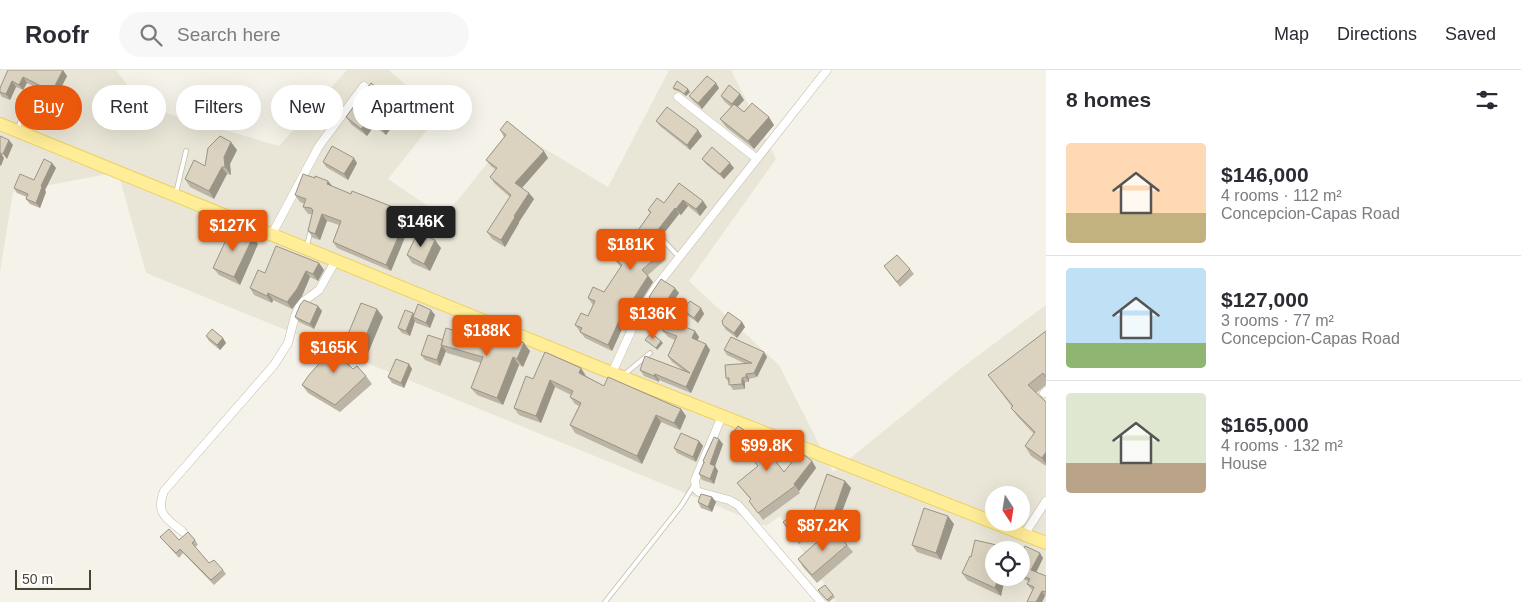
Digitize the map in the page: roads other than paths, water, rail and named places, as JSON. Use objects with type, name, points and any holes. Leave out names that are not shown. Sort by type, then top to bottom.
[{"type":"main road","points":[[0,124],[617,375],[1046,543]]},
{"type":"street","points":[[617,375],[644,305],[655,288],[827,70]]},
{"type":"street","points":[[678,97],[756,158]]},
{"type":"street","points":[[272,234],[319,146],[353,101]]},
{"type":"street","points":[[183,532],[164,517],[160,503],[164,491],[274,365],[288,343],[299,307],[319,290],[336,260]]},
{"type":"street","points":[[722,416],[694,485],[699,492],[729,500],[738,505],[821,602]]},
{"type":"street","points":[[1024,535],[1046,501]]},
{"type":"lane","points":[[176,195],[186,151]]},
{"type":"lane","points":[[306,248],[312,226]]},
{"type":"lane","points":[[664,241],[679,257]]},
{"type":"lane","points":[[644,305],[674,321]]},
{"type":"lane","points":[[617,375],[650,353]]},
{"type":"lane","points":[[605,602],[681,506],[694,485]]}]
